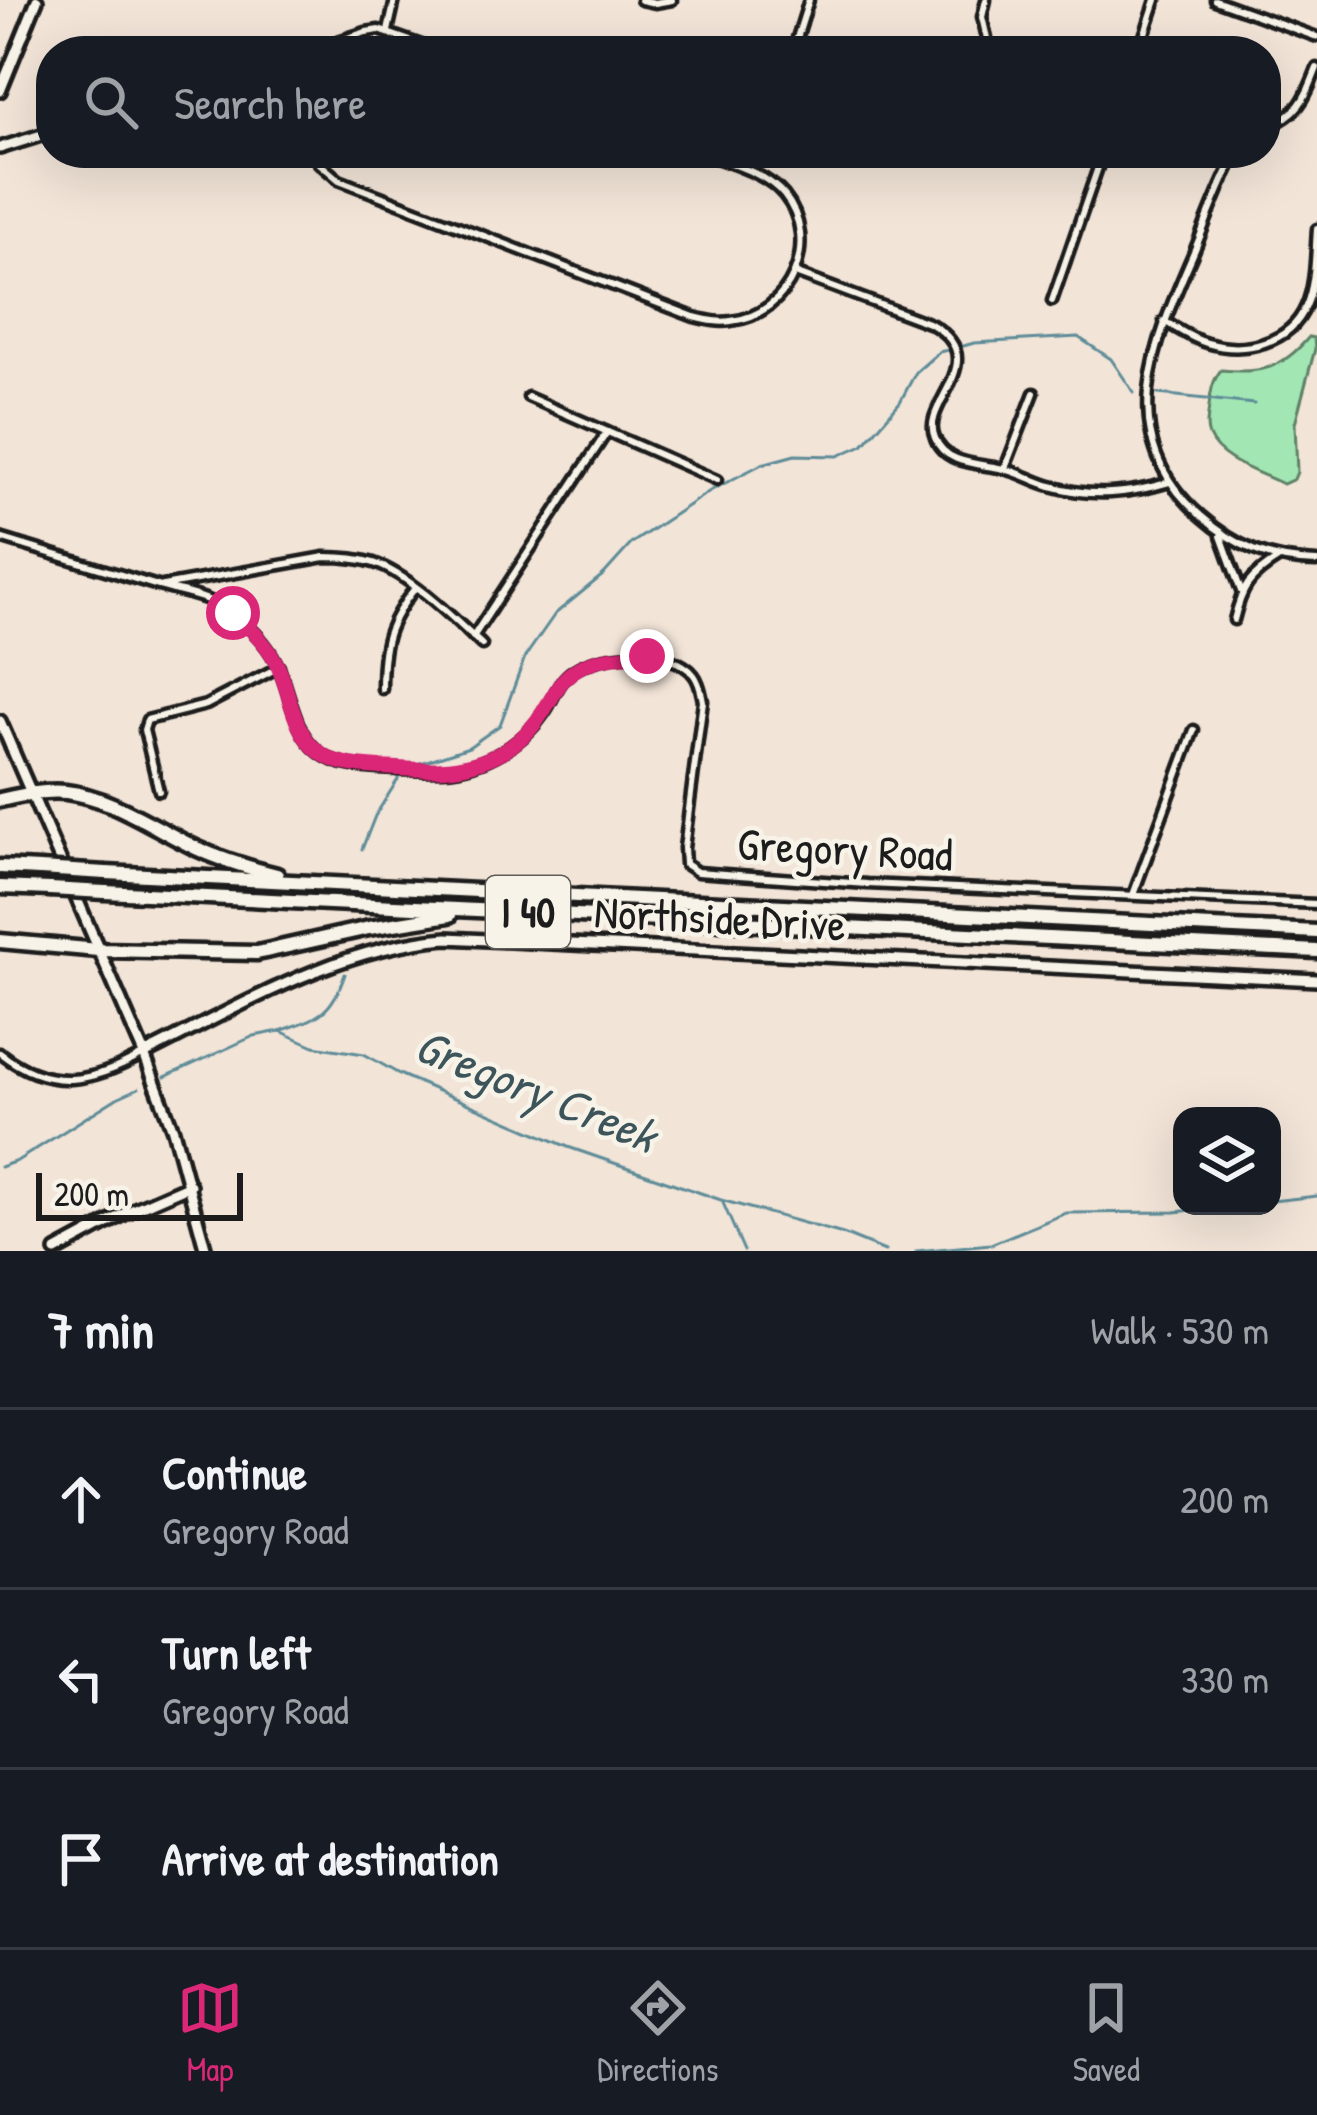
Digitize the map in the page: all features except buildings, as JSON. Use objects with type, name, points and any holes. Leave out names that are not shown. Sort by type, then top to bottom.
[{"type":"highway","points":[[0,800],[31,793],[89,797],[240,866],[325,884]]},
{"type":"highway","name":"I 40","points":[[0,867],[1317,932]]},
{"type":"highway","name":"I 40","points":[[0,887],[1317,951]]},
{"type":"highway","points":[[0,941],[98,950],[257,953],[426,917],[542,913]]},
{"type":"street","points":[[0,92],[37,0]]},
{"type":"street","points":[[388,31],[395,0]]},
{"type":"street","points":[[640,0],[672,0]]},
{"type":"street","points":[[798,36],[809,0]]},
{"type":"street","points":[[986,0],[982,17],[986,36]]},
{"type":"street","points":[[1143,36],[1156,0]]},
{"type":"street","points":[[1215,0],[1317,37]]},
{"type":"street","points":[[353,36],[388,31],[401,36]]},
{"type":"street","points":[[1281,121],[1298,109],[1317,68]]},
{"type":"street","points":[[0,148],[36,137]]},
{"type":"street","points":[[326,168],[339,180],[714,322],[754,316],[771,305],[785,291],[801,253],[795,212],[784,195],[769,181],[738,168]]},
{"type":"street","points":[[1052,301],[1098,168]]},
{"type":"street","points":[[1231,168],[1164,321],[1153,356],[1150,422],[1170,482],[1220,533],[1278,559],[1317,562]]},
{"type":"street","points":[[1164,321],[1202,342],[1225,348],[1249,347],[1288,331],[1308,302],[1317,229]]},
{"type":"street","points":[[795,273],[943,331],[954,347],[957,366],[932,432],[937,444],[951,455],[968,464],[1005,469],[1092,495],[1170,482]]},
{"type":"street","points":[[1005,469],[1034,393]]},
{"type":"street","points":[[528,397],[717,480]]},
{"type":"street","points":[[473,637],[607,432]]},
{"type":"street","points":[[1220,533],[1241,591]]},
{"type":"street","name":"Gregory Road","points":[[0,538],[201,598],[233,613],[264,644],[279,668],[305,738],[318,752],[353,765],[437,770],[473,765],[517,742],[574,670],[622,655],[684,666],[701,687],[703,701],[683,856],[697,872],[1317,904]]},
{"type":"street","points":[[161,587],[326,557],[350,557],[396,573],[482,645]]},
{"type":"street","points":[[1234,620],[1241,591],[1278,559]]},
{"type":"street","points":[[382,689],[384,641],[390,623],[416,588]]},
{"type":"street","points":[[159,790],[144,730],[147,719],[206,705],[279,668]]},
{"type":"street","points":[[0,721],[144,1054],[173,1130],[206,1251]]},
{"type":"street","points":[[1133,895],[1194,730]]},
{"type":"street","name":"Northside Drive","points":[[144,1054],[318,969],[392,946],[447,938],[1317,980]]},
{"type":"street","points":[[0,1053],[30,1072],[61,1080],[98,1075],[144,1054]]},
{"type":"street","points":[[56,1251],[190,1185]]},
{"type":"green space","points":[[1314,338],[1315,349],[1295,423],[1297,472],[1283,484],[1242,465],[1214,445],[1207,429],[1210,396],[1221,370],[1270,367]]},
{"type":"waterway","points":[[960,347],[1078,337],[1111,359],[1134,393]]},
{"type":"waterway","points":[[409,767],[469,747],[500,725],[525,657],[555,614],[604,574],[632,543],[710,491],[762,464],[795,455],[838,456],[863,445],[900,402],[916,372],[948,350]]},
{"type":"waterway","points":[[1158,394],[1254,404]]},
{"type":"waterway","points":[[362,849],[375,816],[402,773]]},
{"type":"waterway","points":[[280,1031],[322,1013],[345,974]]},
{"type":"waterway","name":"Gregory Creek","points":[[165,1077],[254,1036],[280,1031],[314,1046],[364,1054],[399,1074],[568,1147],[885,1251]]},
{"type":"waterway","name":"Gregory Creek","points":[[0,1167],[139,1088]]},
{"type":"waterway","name":"Gregory Creek","points":[[1281,1200],[1317,1196]]},
{"type":"waterway","points":[[723,1203],[744,1251]]},
{"type":"waterway","name":"Gregory Creek","points":[[916,1251],[991,1244],[1066,1213],[1173,1212]]},
{"type":"route","points":[[233,613],[272,655],[305,738],[318,752],[353,765],[424,770],[473,765],[517,742],[574,670],[622,655],[647,656]]}]
